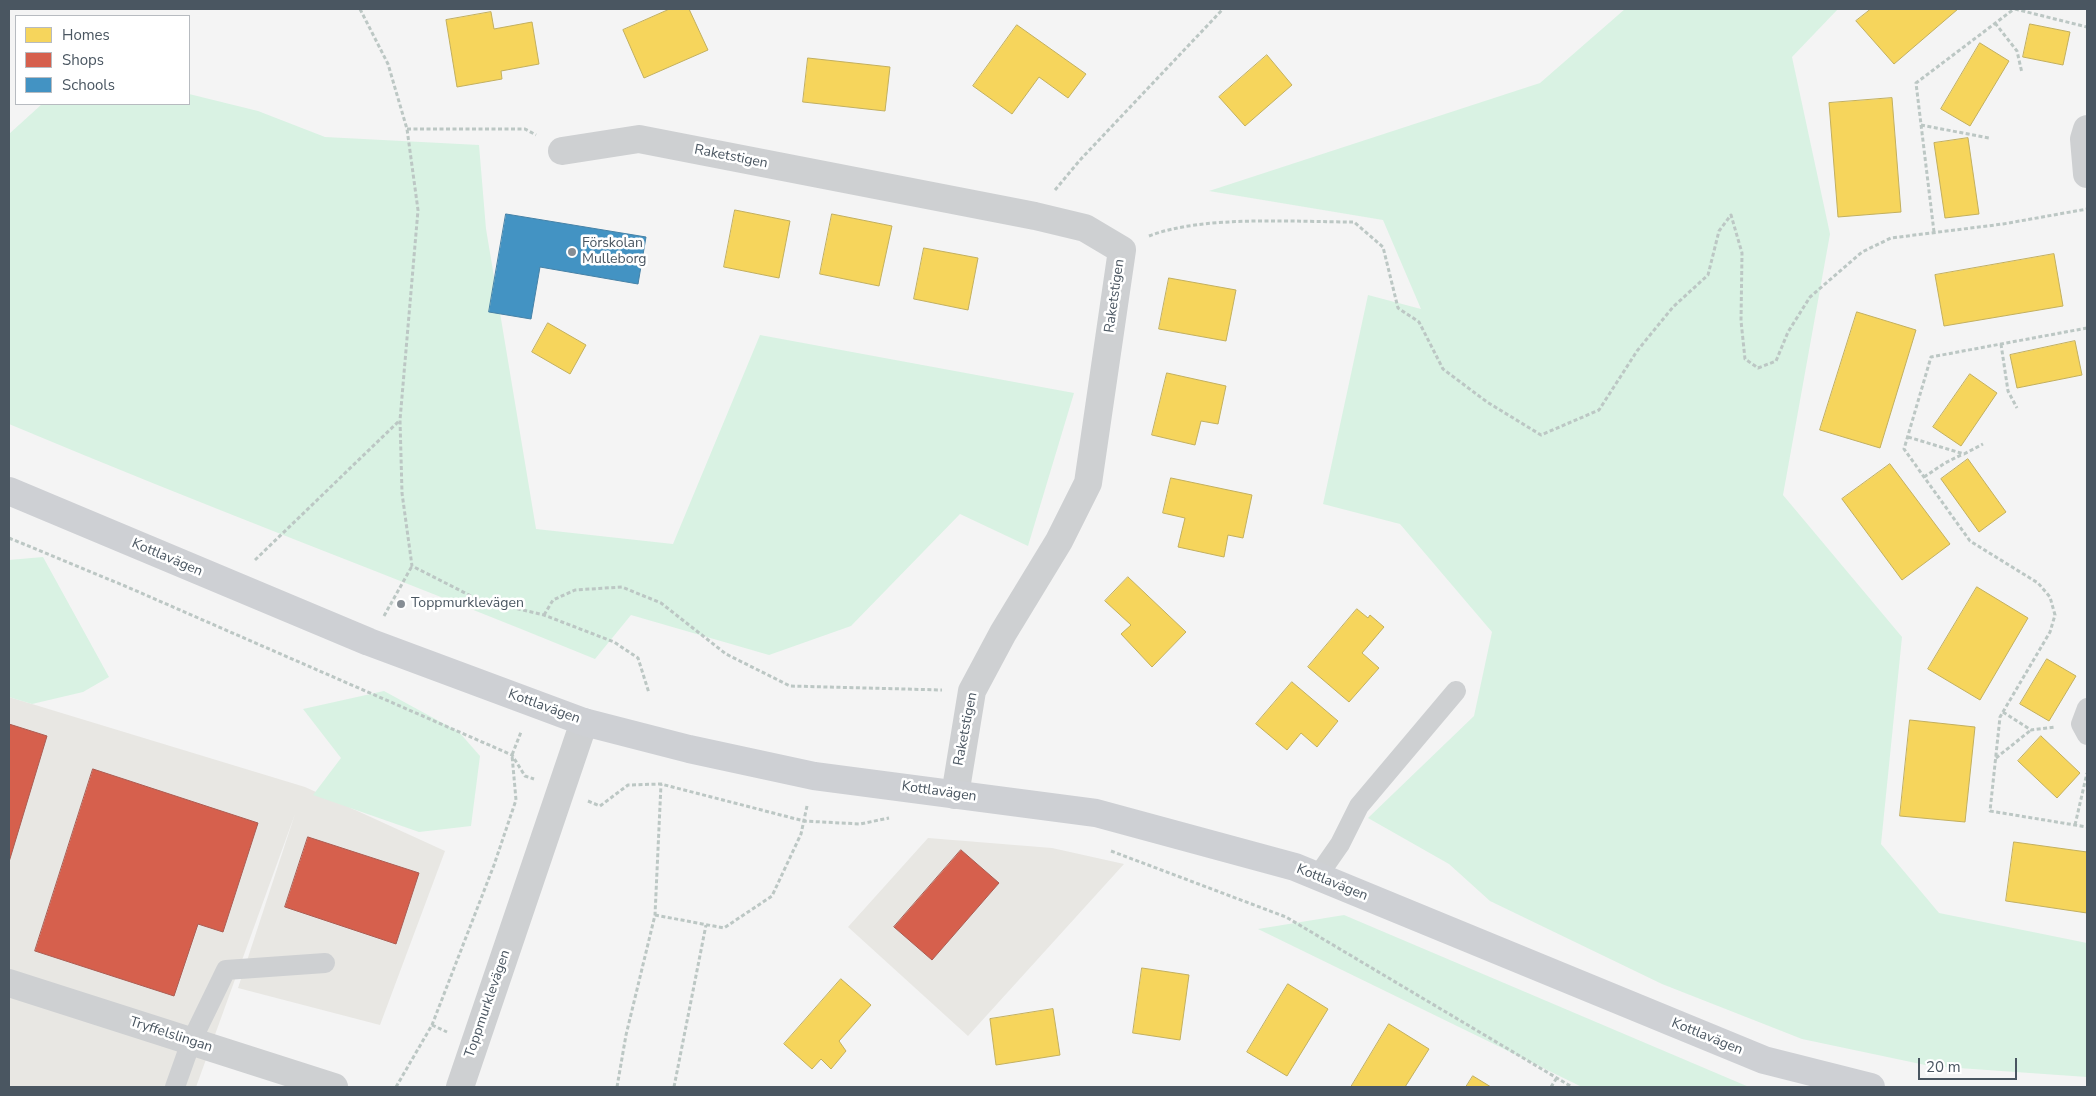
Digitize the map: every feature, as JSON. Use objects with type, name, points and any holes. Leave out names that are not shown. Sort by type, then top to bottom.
[{"type":"street","points":[[2087,129],[2084,139],[2087,174]]},
{"type":"street","name":"Raketstigen","points":[[562,151],[639,139],[1035,216],[1085,228],[1122,250],[1088,483],[1059,541],[1003,633],[972,691],[955,795]]},
{"type":"street","name":"Kottlavägen","points":[[9,491],[369,642],[584,722],[689,749],[814,776],[1096,814],[1295,867],[1764,1060],[1871,1087]]},
{"type":"street","name":"Toppmurklevägen","points":[[460,1087],[563,790],[584,722]]},
{"type":"street","name":"Tryffelslingan","points":[[9,983],[334,1087]]},
{"type":"lane","points":[[1316,877],[1340,844],[1359,806],[1456,691]]},
{"type":"lane","points":[[175,1087],[191,1042],[226,970],[325,962]]},
{"type":"path","points":[[360,9],[388,64],[407,129],[418,210],[400,420],[402,492],[412,566],[369,642]]},
{"type":"path","points":[[1035,216],[1080,160],[1222,9]]},
{"type":"path","points":[[1934,232],[1916,83],[2014,9],[2087,27]]},
{"type":"path","points":[[1995,23],[2016,51],[2022,73]]},
{"type":"path","points":[[1921,125],[1989,138]]},
{"type":"path","points":[[407,129],[525,129],[562,151]]},
{"type":"path","points":[[1122,250],[1150,235],[1190,226],[1261,222],[1354,222],[1383,247],[1398,308],[1419,322],[1443,369],[1487,402],[1541,435],[1599,410],[1637,351],[1673,307],[1708,275],[1718,231],[1731,215],[1742,253],[1741,321],[1744,359],[1758,368],[1776,362],[1788,332],[1810,297],[1862,252],[1891,238],[2003,224],[2087,209]]},
{"type":"path","points":[[2087,328],[1932,357],[1904,449],[1970,541],[2038,583],[2050,597],[2055,615],[2050,632],[2000,717],[1990,811],[2087,827]]},
{"type":"path","points":[[2001,344],[2008,391],[2017,408]]},
{"type":"path","points":[[230,584],[400,420]]},
{"type":"path","points":[[1908,436],[1964,454]]},
{"type":"path","points":[[1924,477],[1945,463],[1983,444]]},
{"type":"path","points":[[9,538],[512,755],[525,776],[600,806],[628,785],[661,784],[804,820],[860,824],[918,813],[923,790]]},
{"type":"path","points":[[412,566],[477,599],[544,615],[614,642],[638,658],[648,693]]},
{"type":"path","points":[[544,615],[553,600],[575,590],[622,587],[661,603],[726,654],[790,686],[972,691]]},
{"type":"path","points":[[396,1087],[432,1025],[494,865],[516,800],[512,755],[531,702]]},
{"type":"path","points":[[2003,712],[2031,730]]},
{"type":"path","points":[[1996,758],[2031,730],[2085,722]]},
{"type":"path","points":[[2075,825],[2087,773]]},
{"type":"path","points":[[656,915],[724,928],[772,896],[801,834],[814,776]]},
{"type":"path","points":[[617,1087],[626,1035],[656,915],[661,784]]},
{"type":"path","points":[[1102,848],[1286,917],[1572,1087]]},
{"type":"path","points":[[674,1087],[706,925]]},
{"type":"path","points":[[1551,1087],[1556,1079]]},
{"type":"shaded area","points":[[9,697],[305,787],[445,851],[380,1025],[238,988],[295,814],[196,1087],[9,1087]]},
{"type":"shaded area","points":[[928,838],[1052,848],[1124,864],[968,1036],[848,927]]},
{"type":"green space","points":[[1625,9],[1838,9],[1792,57],[1830,234],[1783,495],[1902,637],[1881,844],[1939,913],[2087,943],[2087,1077],[1930,1066],[1802,1039],[1662,984],[1490,901],[1449,864],[1368,818],[1474,716],[1492,632],[1400,524],[1323,504],[1368,295],[1421,309],[1383,220],[1209,191],[1540,83]]},
{"type":"green space","points":[[190,94],[258,111],[325,137],[479,145],[486,229],[536,529],[673,544],[760,335],[1074,393],[1028,546],[960,514],[851,626],[769,655],[631,615],[595,659],[155,484],[9,424],[9,134],[41,105],[190,105]]},
{"type":"green space","points":[[43,557],[109,677],[83,692],[32,704],[9,697],[9,560]]},
{"type":"green space","points":[[384,691],[459,732],[480,756],[471,826],[419,832],[313,795],[341,758],[303,709]]},
{"type":"green space","points":[[1344,915],[1749,1087],[1582,1087],[1258,929]]},
{"type":"building: Homes","points":[[670,9],[689,9],[708,50],[644,78],[623,30]]},
{"type":"building: Homes","points":[[1871,9],[1958,9],[1894,64],[1856,21]]},
{"type":"building: Homes","points":[[491,12],[494,29],[532,22],[539,64],[501,71],[502,79],[457,87],[446,20]]},
{"type":"building: Homes","points":[[2030,24],[2070,32],[2063,65],[2023,57]]},
{"type":"building: Homes","points":[[1017,25],[1086,74],[1068,98],[1039,77],[1012,114],[973,86]]},
{"type":"building: Homes","points":[[1980,43],[2009,61],[1970,126],[1941,109]]},
{"type":"building: Homes","points":[[1267,55],[1292,85],[1245,126],[1219,97]]},
{"type":"building: Homes","points":[[808,58],[890,67],[885,111],[803,102]]},
{"type":"building: Homes","points":[[1892,98],[1901,212],[1838,217],[1829,103]]},
{"type":"building: Homes","points":[[1968,138],[1979,214],[1945,218],[1934,143]]},
{"type":"building: Homes","points":[[735,210],[790,221],[779,278],[724,267]]},
{"type":"building: Homes","points":[[832,214],[892,226],[879,286],[820,274]]},
{"type":"building: Homes","points":[[924,248],[978,258],[968,310],[914,299]]},
{"type":"building: Homes","points":[[2054,254],[2063,306],[1944,326],[1935,275]]},
{"type":"building: Homes","points":[[1169,278],[1236,290],[1226,341],[1159,329]]},
{"type":"building: Homes","points":[[1857,312],[1916,330],[1880,448],[1820,430]]},
{"type":"building: Homes","points":[[548,323],[586,345],[570,374],[532,352]]},
{"type":"building: Homes","points":[[2075,341],[2082,375],[2017,388],[2010,355]]},
{"type":"building: Homes","points":[[1167,373],[1226,386],[1218,424],[1201,421],[1195,445],[1152,435]]},
{"type":"building: Homes","points":[[1970,374],[1997,393],[1961,446],[1933,427]]},
{"type":"building: Homes","points":[[1968,459],[2006,512],[1979,532],[1941,479]]},
{"type":"building: Homes","points":[[1890,464],[1950,544],[1902,580],[1842,499]]},
{"type":"building: Homes","points":[[1171,478],[1252,495],[1243,538],[1228,535],[1224,557],[1178,547],[1185,518],[1163,513]]},
{"type":"building: Homes","points":[[1128,577],[1186,632],[1152,667],[1121,634],[1131,625],[1105,601]]},
{"type":"building: Homes","points":[[1977,587],[2028,618],[1980,700],[1928,669]]},
{"type":"building: Homes","points":[[1357,609],[1368,618],[1370,615],[1384,627],[1362,653],[1379,668],[1349,702],[1308,667]]},
{"type":"building: Homes","points":[[2047,659],[2076,676],[2049,721],[2020,704]]},
{"type":"building: Homes","points":[[1292,682],[1338,721],[1317,747],[1301,733],[1287,750],[1256,724]]},
{"type":"building: Homes","points":[[1910,720],[1975,727],[1965,822],[1900,816]]},
{"type":"building: Homes","points":[[2041,736],[2080,773],[2057,798],[2018,761]]},
{"type":"building: Homes","points":[[2014,842],[2087,852],[2087,913],[2006,901]]},
{"type":"building: Homes","points":[[1142,968],[1189,975],[1180,1040],[1133,1033]]},
{"type":"building: Homes","points":[[841,979],[871,1005],[839,1041],[846,1051],[831,1069],[821,1059],[812,1069],[784,1044]]},
{"type":"building: Homes","points":[[1288,984],[1328,1009],[1287,1076],[1247,1052]]},
{"type":"building: Homes","points":[[1053,1009],[1060,1055],[996,1065],[990,1019]]},
{"type":"building: Homes","points":[[1389,1024],[1429,1049],[1405,1087],[1351,1087]]},
{"type":"building: Homes","points":[[1473,1076],[1491,1087],[1466,1087]]},
{"type":"building: Shops","points":[[9,724],[47,736],[9,862]]},
{"type":"building: Shops","points":[[93,769],[258,823],[223,932],[198,924],[174,996],[35,951]]},
{"type":"building: Shops","points":[[308,837],[419,873],[396,944],[285,907]]},
{"type":"building: Shops","points":[[961,850],[999,883],[932,960],[894,927]]},
{"type":"building: Schools","name":"Förskolan Mulleborg","points":[[506,214],[646,237],[638,284],[540,267],[531,319],[489,312]]},
{"type":"place","name":"Förskolan Mulleborg","points":[[572,252]]},
{"type":"place","name":"Toppmurklevägen","points":[[401,604]]}]
